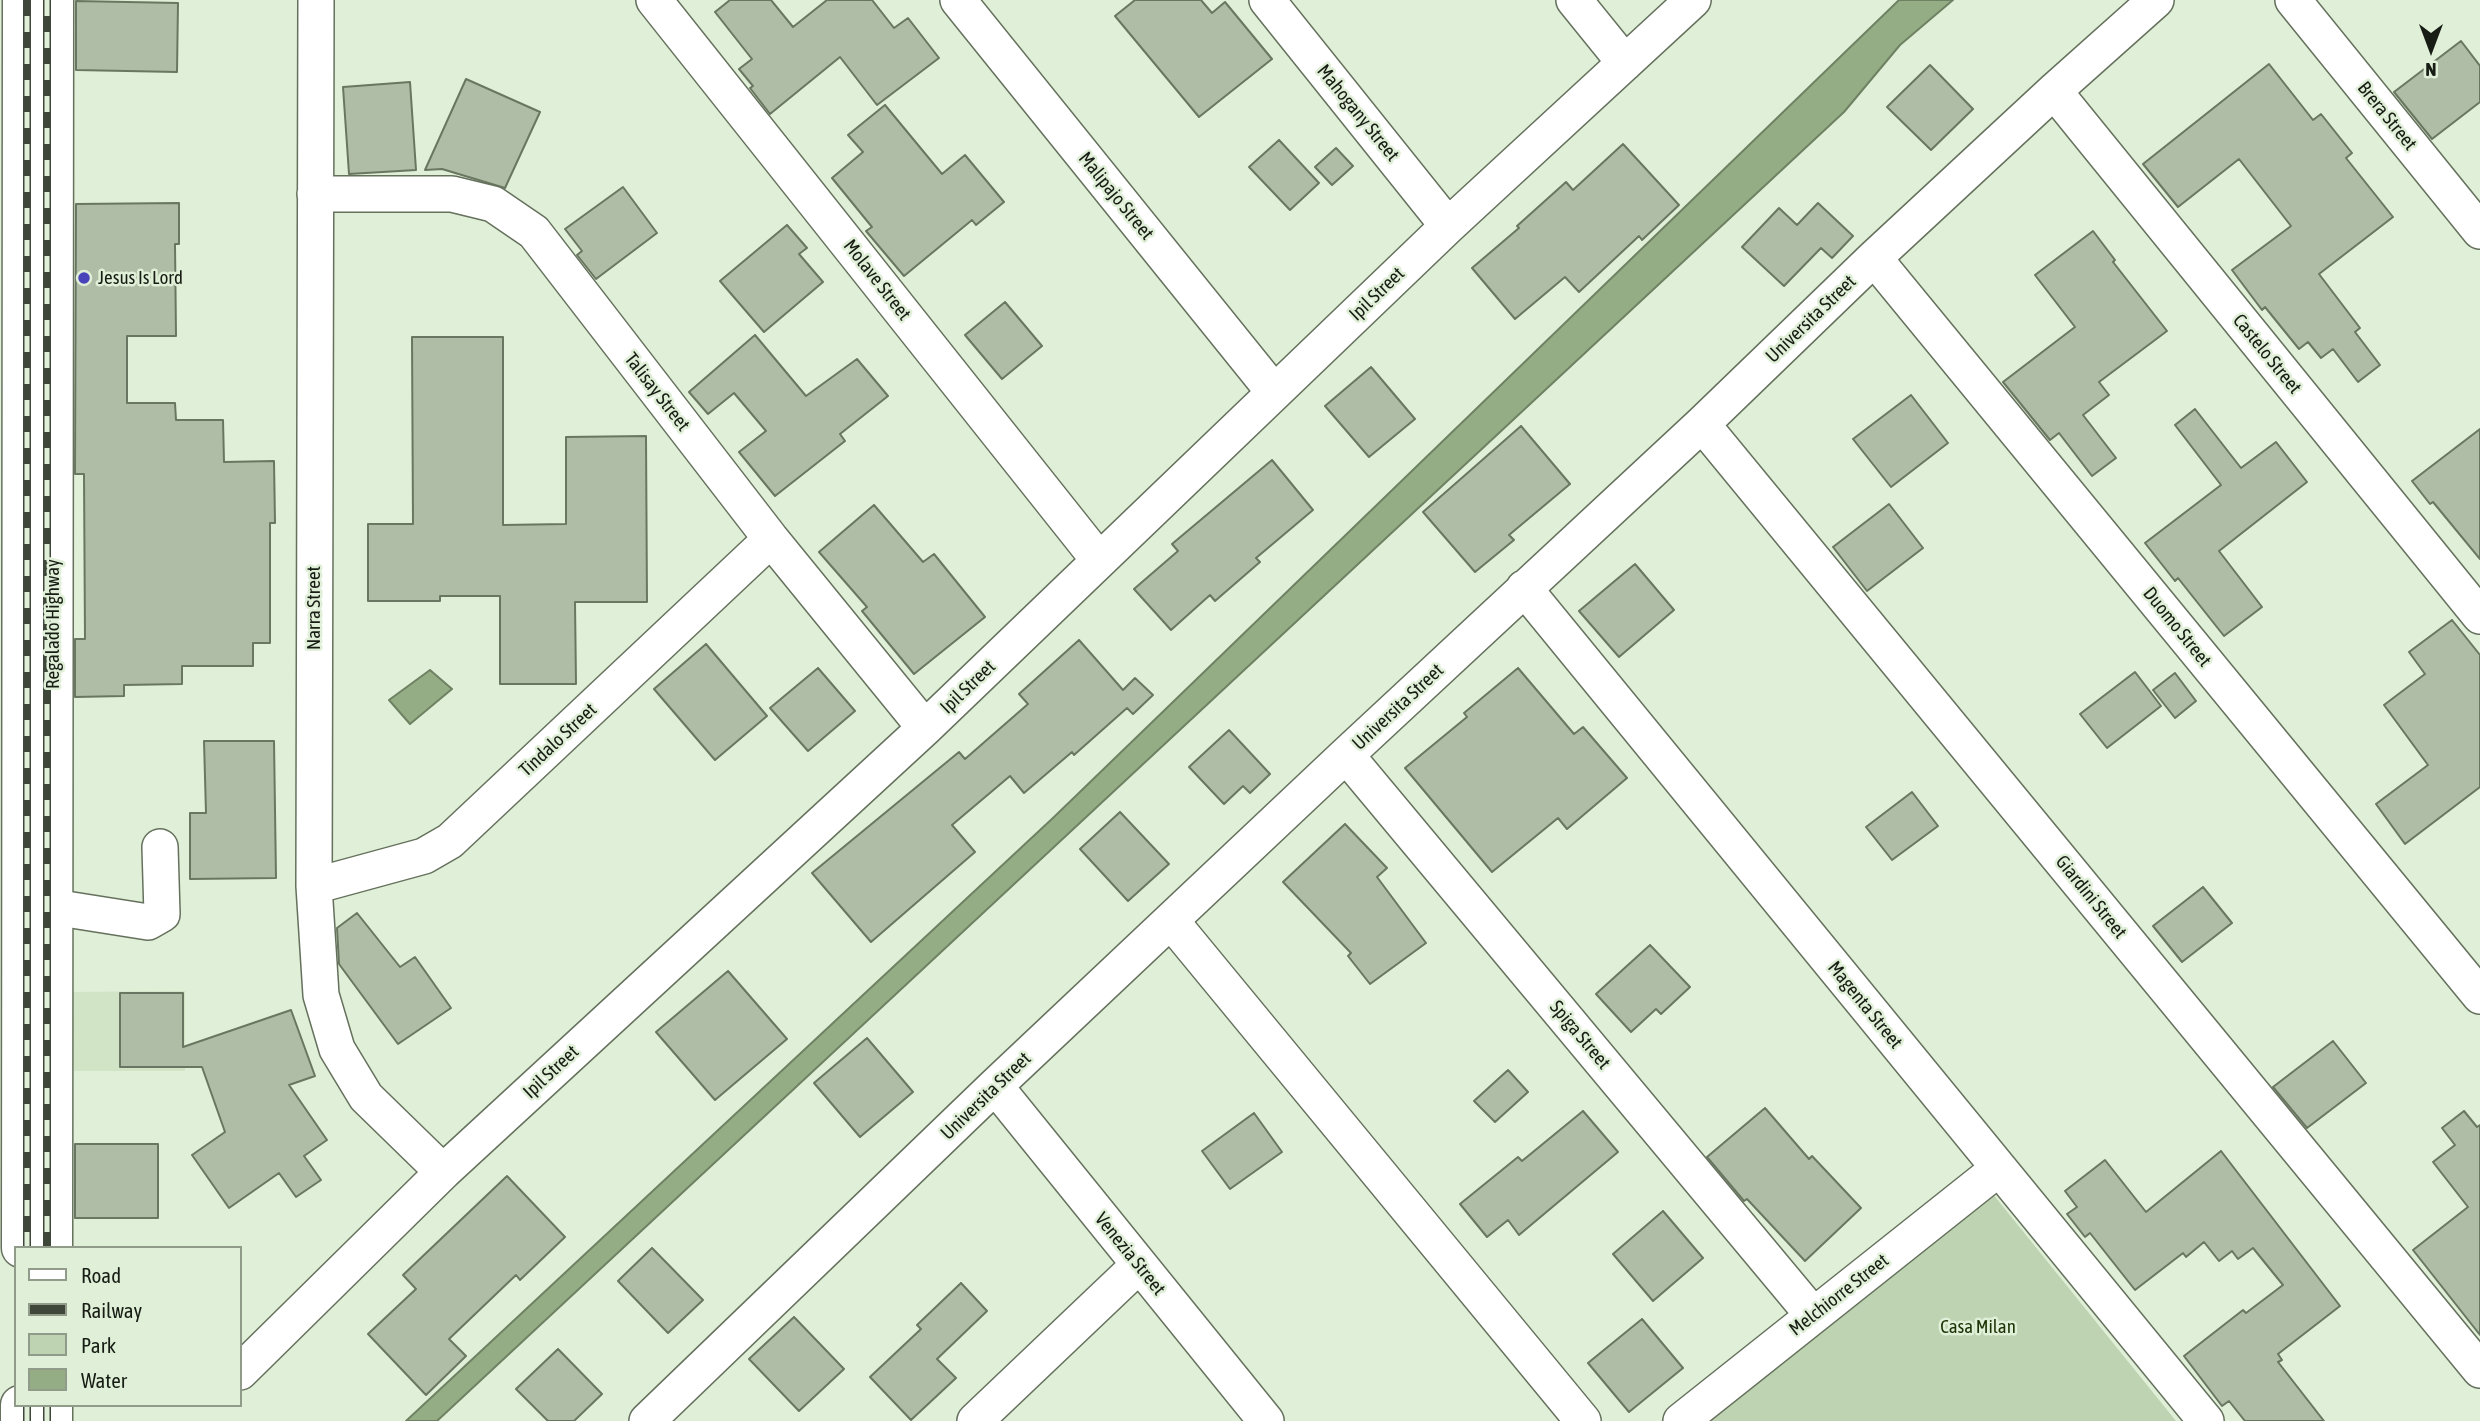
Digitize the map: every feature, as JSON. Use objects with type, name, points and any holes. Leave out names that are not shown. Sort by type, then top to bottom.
[{"type":"main road","name":"Regalado Highway","points":[[21,1246],[25,1204],[32,888],[25,787],[22,0]]},
{"type":"main road","name":"Regalado Highway","points":[[25,496],[54,0]]},
{"type":"main road","name":"Regalado Highway","points":[[32,888],[10,1104],[25,1204],[52,1246]]},
{"type":"street","name":"Narra Street","points":[[316,0],[314,886],[321,995],[337,1049],[366,1097],[443,1172]]},
{"type":"street","name":"Molave Street","points":[[654,0],[1099,560]]},
{"type":"street","name":"Malipajo Street","points":[[958,0],[1274,392]]},
{"type":"street","name":"Mahogany Street","points":[[1268,0],[1448,226]]},
{"type":"street","points":[[1574,0],[1625,63]]},
{"type":"street","name":"Ipil Street","points":[[242,1370],[443,1172],[925,729],[1448,226],[1693,0]]},
{"type":"street","name":"Universita Street","points":[[647,1421],[995,1086],[1346,755],[1702,424],[1874,258],[2156,0]]},
{"type":"street","name":"Brera Street","points":[[2293,0],[2480,231]]},
{"type":"street","name":"Castelo Street","points":[[2054,91],[2480,616]]},
{"type":"street","name":"Talisay Street","points":[[315,194],[452,194],[493,204],[534,232],[771,539],[925,729]]},
{"type":"street","name":"Duomo Street","points":[[1874,258],[2480,996]]},
{"type":"street","name":"Giardini Street","points":[[1702,424],[2480,1370]]},
{"type":"street","name":"Tindalo Street","points":[[314,886],[424,856],[450,841],[771,539]]},
{"type":"street","name":"Magenta Street","points":[[1524,588],[2206,1421]]},
{"type":"street","name":"Spiga Street","points":[[1346,755],[1813,1315]]},
{"type":"street","points":[[32,888],[148,922],[162,914],[160,847]]},
{"type":"street","points":[[1171,921],[1583,1421]]},
{"type":"street","name":"Venezia Street","points":[[995,1086],[1266,1421]]},
{"type":"street","name":"Melchiorre Street","points":[[1681,1421],[1998,1169]]},
{"type":"street","points":[[975,1421],[1139,1265]]},
{"type":"shaded area","points":[[185,991],[185,1071],[70,1071],[70,992]]},
{"type":"green space","name":"Casa Milan","points":[[1992,1193],[2176,1421],[1711,1421]]},
{"type":"water","points":[[1899,0],[1953,0],[1900,45],[1844,112],[437,1421],[406,1421],[1054,817]]},
{"type":"water","points":[[430,670],[452,689],[410,724],[389,700]]},
{"type":"building","points":[[730,0],[771,0],[793,27],[827,0],[872,0],[894,28],[908,18],[939,58],[877,105],[840,57],[770,114],[739,69],[752,59],[715,12]]},
{"type":"building","points":[[1135,0],[1201,0],[1212,13],[1225,2],[1272,59],[1199,117],[1115,16]]},
{"type":"building","points":[[76,1],[178,3],[177,72],[76,70]]},
{"type":"building","points":[[2461,41],[2480,66],[2480,102],[2432,139],[2394,92]]},
{"type":"building","points":[[2269,64],[2313,120],[2321,114],[2352,153],[2346,158],[2393,217],[2319,274],[2360,328],[2355,332],[2380,365],[2358,382],[2333,349],[2321,358],[2308,342],[2299,349],[2265,307],[2262,310],[2232,270],[2291,226],[2239,159],[2178,207],[2143,164]]},
{"type":"building","points":[[1930,65],[1973,109],[1931,150],[1887,107]]},
{"type":"building","points":[[466,79],[540,112],[505,188],[442,169],[425,170]]},
{"type":"building","points":[[410,82],[416,170],[349,174],[343,87]]},
{"type":"building","points":[[885,105],[942,174],[965,155],[1004,202],[976,225],[972,220],[904,276],[866,231],[872,227],[832,178],[863,152],[848,135]]},
{"type":"building","points":[[1279,140],[1319,183],[1290,210],[1249,167]]},
{"type":"building","points":[[1623,144],[1679,205],[1642,240],[1639,236],[1579,292],[1565,277],[1515,319],[1472,268],[1519,228],[1517,226],[1566,182],[1573,190]]},
{"type":"building","points":[[1336,148],[1353,166],[1332,185],[1315,167]]},
{"type":"building","points":[[623,187],[657,233],[596,279],[577,255],[582,251],[565,229]]},
{"type":"building","points":[[179,203],[179,244],[175,244],[176,336],[127,336],[127,403],[175,403],[176,420],[223,420],[224,462],[274,461],[275,523],[270,523],[270,643],[253,643],[253,666],[182,666],[182,684],[124,685],[124,696],[75,697],[75,639],[85,639],[84,474],[75,474],[76,204]]},
{"type":"building","points":[[1818,203],[1853,236],[1832,258],[1821,248],[1784,286],[1742,247],[1779,208],[1797,225]]},
{"type":"building","points":[[787,225],[807,248],[799,254],[823,282],[764,332],[720,281]]},
{"type":"building","points":[[2093,231],[2115,260],[2113,262],[2167,331],[2099,382],[2109,395],[2083,415],[2116,458],[2092,476],[2059,433],[2050,440],[2003,382],[2075,327],[2035,275]]},
{"type":"building","points":[[1005,302],[1042,346],[1002,379],[965,335]]},
{"type":"building","points":[[755,335],[806,396],[857,359],[888,396],[840,434],[845,441],[775,496],[739,452],[766,431],[734,393],[708,414],[689,392]]},
{"type":"building","points":[[412,337],[503,337],[503,525],[566,524],[566,437],[646,436],[647,602],[575,602],[576,684],[500,684],[500,596],[440,596],[440,601],[368,601],[368,524],[413,524]]},
{"type":"building","points":[[1371,367],[1415,419],[1369,457],[1325,406]]},
{"type":"building","points":[[1911,395],[1948,443],[1891,487],[1853,439]]},
{"type":"building","points":[[2195,409],[2241,468],[2276,442],[2307,482],[2219,551],[2262,607],[2224,636],[2178,578],[2175,581],[2145,543],[2221,485],[2175,425]]},
{"type":"building","points":[[1521,426],[1570,484],[1509,535],[1514,540],[1475,572],[1423,512]]},
{"type":"building","points":[[2480,429],[2480,559],[2412,481]]},
{"type":"building","points":[[1272,460],[1313,510],[1256,558],[1260,562],[1215,601],[1210,595],[1171,630],[1134,589],[1178,551],[1172,544]]},
{"type":"building","points":[[1889,504],[1923,548],[1867,591],[1833,547]]},
{"type":"building","points":[[874,505],[923,562],[934,554],[985,617],[914,674],[862,611],[867,607],[819,552]]},
{"type":"building","points":[[1635,564],[1674,610],[1619,657],[1579,611]]},
{"type":"building","points":[[2452,620],[2480,655],[2480,787],[2405,844],[2376,804],[2428,765],[2384,705],[2425,674],[2409,652]]},
{"type":"building","points":[[1079,640],[1123,690],[1135,678],[1153,695],[1133,714],[1127,708],[1074,755],[1072,752],[1024,793],[1010,776],[952,825],[975,852],[871,942],[812,873],[959,752],[965,759],[1028,704],[1019,694]]},
{"type":"building","points":[[706,644],[767,716],[715,760],[654,689]]},
{"type":"building","points":[[818,668],[855,711],[808,751],[770,708]]},
{"type":"building","points":[[1518,668],[1574,734],[1583,727],[1627,778],[1567,829],[1558,818],[1492,872],[1405,768],[1467,717],[1464,713]]},
{"type":"building","points":[[2135,672],[2161,706],[2107,748],[2080,714]]},
{"type":"building","points":[[2175,673],[2196,701],[2175,718],[2153,690]]},
{"type":"building","points":[[1229,730],[1270,774],[1250,793],[1243,786],[1224,804],[1189,767]]},
{"type":"building","points":[[204,741],[274,741],[276,878],[190,879],[190,813],[206,813]]},
{"type":"building","points":[[1912,792],[1938,826],[1892,860],[1866,827]]},
{"type":"building","points":[[1120,812],[1169,864],[1128,901],[1080,849]]},
{"type":"building","points":[[1345,824],[1387,868],[1377,877],[1426,943],[1370,984],[1348,956],[1351,953],[1283,882]]},
{"type":"building","points":[[2203,887],[2232,923],[2182,962],[2153,926]]},
{"type":"building","points":[[357,913],[400,967],[415,957],[451,1008],[398,1044],[339,964],[337,928]]},
{"type":"building","points":[[1650,945],[1690,987],[1661,1014],[1656,1009],[1631,1032],[1596,994]]},
{"type":"building","points":[[728,971],[787,1039],[715,1100],[656,1032]]},
{"type":"building","points":[[120,993],[183,993],[183,1047],[291,1010],[315,1076],[289,1085],[327,1140],[304,1156],[321,1180],[296,1197],[279,1173],[229,1208],[192,1155],[225,1132],[202,1067],[120,1067]]},
{"type":"building","points":[[867,1038],[913,1092],[860,1137],[814,1083]]},
{"type":"building","points":[[2333,1041],[2366,1083],[2307,1128],[2273,1087]]},
{"type":"building","points":[[1508,1070],[1528,1092],[1495,1122],[1474,1101]]},
{"type":"building","points":[[1765,1108],[1809,1159],[1812,1156],[1861,1208],[1805,1261],[1747,1199],[1744,1201],[1707,1157]]},
{"type":"building","points":[[1583,1111],[1618,1152],[1519,1235],[1508,1220],[1487,1237],[1460,1204],[1518,1157],[1522,1161]]},
{"type":"building","points":[[2464,1111],[2477,1127],[2480,1125],[2480,1335],[2413,1250],[2468,1207],[2433,1162],[2455,1145],[2442,1128]]},
{"type":"building","points":[[1254,1113],[1282,1152],[1230,1189],[1202,1151]]},
{"type":"building","points":[[75,1144],[158,1144],[158,1218],[75,1218]]},
{"type":"building","points":[[2221,1151],[2340,1306],[2278,1354],[2282,1360],[2278,1362],[2324,1421],[2245,1421],[2229,1401],[2222,1406],[2184,1356],[2243,1310],[2246,1313],[2283,1285],[2253,1248],[2238,1259],[2232,1251],[2219,1261],[2204,1242],[2186,1257],[2183,1253],[2135,1290],[2090,1233],[2085,1237],[2067,1214],[2077,1207],[2065,1191],[2105,1160],[2146,1212]]},
{"type":"building","points":[[507,1176],[565,1237],[520,1280],[516,1275],[449,1339],[466,1356],[426,1395],[368,1334],[416,1289],[403,1275]]},
{"type":"building","points":[[1663,1211],[1703,1258],[1653,1301],[1613,1254]]},
{"type":"building","points":[[652,1248],[703,1300],[668,1333],[618,1281]]},
{"type":"building","points":[[961,1283],[987,1311],[937,1359],[956,1378],[911,1420],[870,1377],[921,1329],[917,1325]]},
{"type":"building","points":[[794,1317],[844,1369],[799,1411],[749,1359]]},
{"type":"building","points":[[1642,1319],[1683,1368],[1629,1412],[1588,1363]]},
{"type":"building","points":[[558,1349],[602,1394],[574,1421],[548,1421],[516,1389]]},
{"type":"railway","points":[[27,0],[27,1246]]},
{"type":"railway","points":[[47,0],[47,1246]]},
{"type":"railway","points":[[27,1407],[27,1421]]},
{"type":"railway","points":[[47,1407],[47,1421]]},
{"type":"place","name":"Jesus Is Lord","points":[[84,278]]}]
